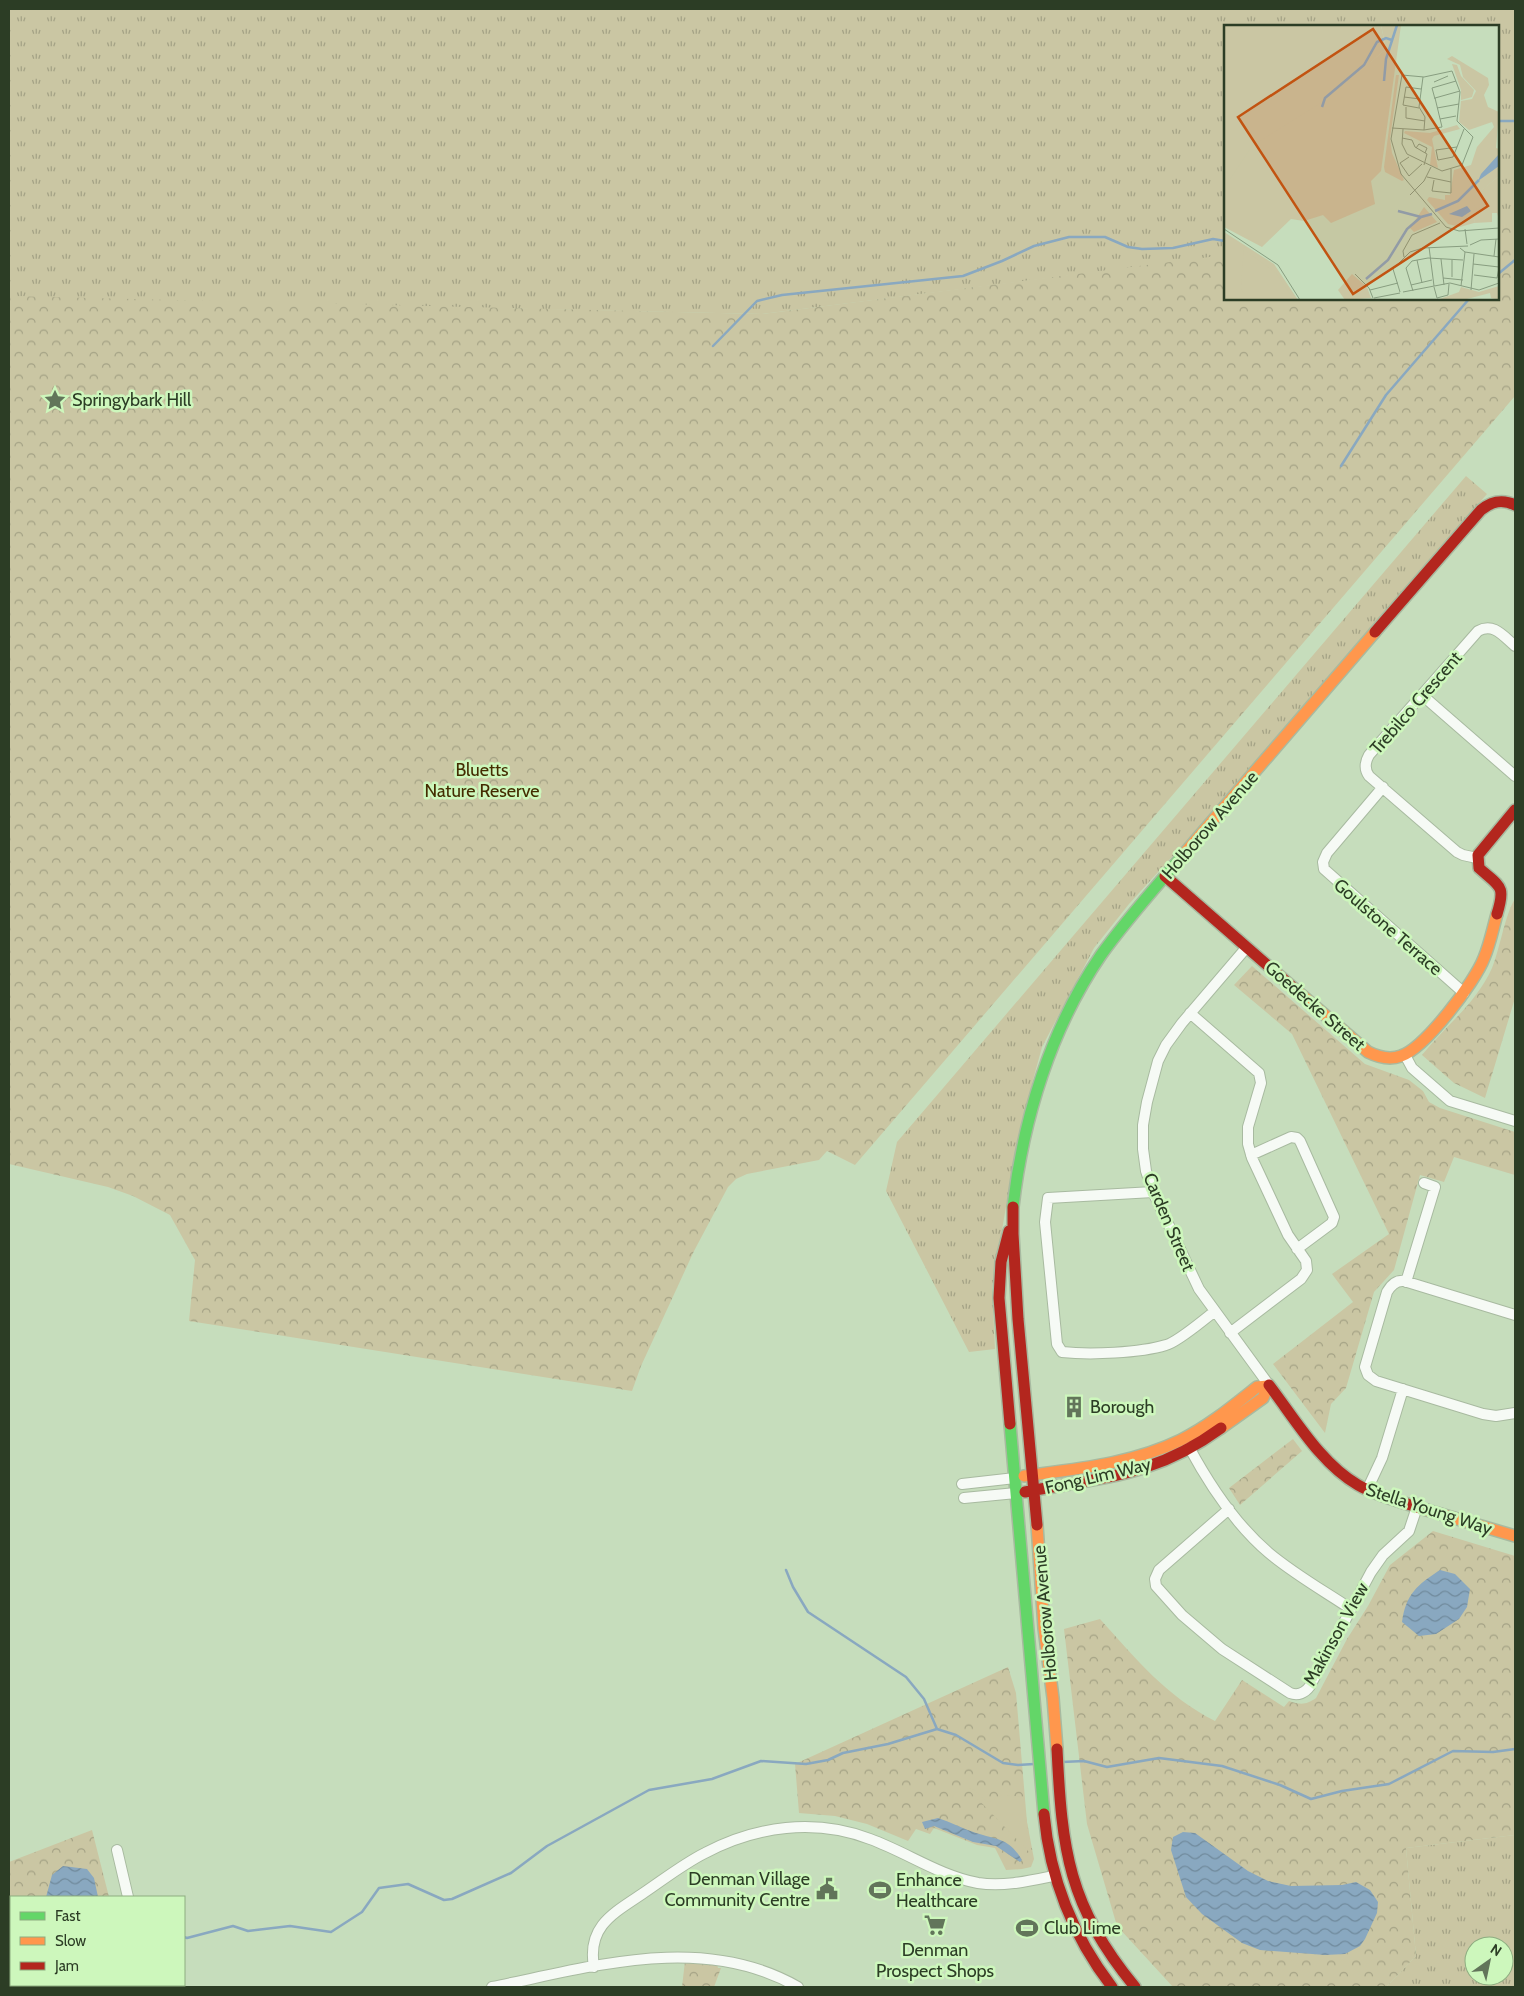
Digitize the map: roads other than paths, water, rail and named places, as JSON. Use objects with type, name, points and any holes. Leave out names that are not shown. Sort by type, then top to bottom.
[{"type":"main road","name":"Holborow Avenue","points":[[1112,1987],[1101,1974],[1079,1938],[1059,1896],[1053,1876],[1046,1837],[998,1298],[1001,1262],[1012,1222],[1021,1158],[1033,1106],[1047,1060],[1062,1024],[1079,990],[1100,956],[1123,925],[1481,510],[1499,501],[1508,501],[1515,505]]},
{"type":"main road","points":[[1405,1055],[1419,1045],[1464,993],[1484,958],[1503,898],[1499,886],[1479,868],[1477,858],[1481,850],[1515,810]]},
{"type":"main road","name":"Goedecke Street","points":[[1165,876],[1368,1052],[1383,1058],[1405,1055]]},
{"type":"main road","name":"Holborow Avenue","points":[[1012,1222],[1016,1290],[1034,1475],[1044,1628],[1054,1713],[1064,1836],[1071,1873],[1089,1920],[1116,1964],[1134,1987]]},
{"type":"main road","name":"Stella Young Way","points":[[1269,1385],[1325,1459],[1340,1473],[1367,1490],[1515,1536]]},
{"type":"main road","name":"Fong Lim Way","points":[[1015,1478],[1110,1463],[1141,1456],[1172,1444],[1202,1428],[1257,1387],[1268,1386],[1263,1398],[1210,1436],[1189,1448],[1141,1469],[1109,1477],[1016,1493]]},
{"type":"main road","points":[[1053,1876],[1071,1873]]},
{"type":"street","name":"Trebilco Crescent","points":[[1477,858],[1462,855],[1383,788],[1368,774],[1367,760],[1481,629],[1494,628],[1515,646]]},
{"type":"street","points":[[1422,695],[1515,776]]},
{"type":"street","name":"Goulstone Terrace","points":[[1383,788],[1327,853],[1323,862],[1324,870],[1464,993]]},
{"type":"street","name":"Carden Street","points":[[1247,947],[1176,1030],[1162,1053],[1146,1102],[1143,1149],[1146,1171],[1153,1192],[1198,1289],[1269,1385]]},
{"type":"street","points":[[1190,1013],[1260,1075],[1260,1086],[1248,1126],[1247,1138],[1251,1155],[1288,1235],[1307,1263],[1306,1272],[1302,1278],[1230,1333]]},
{"type":"street","points":[[1405,1055],[1412,1068],[1450,1101],[1515,1121]]},
{"type":"street","points":[[1251,1155],[1291,1137],[1297,1138],[1300,1141],[1334,1217],[1331,1224],[1297,1249]]},
{"type":"street","points":[[1406,1282],[1435,1187],[1424,1183]]},
{"type":"street","points":[[1153,1192],[1048,1198],[1045,1222],[1057,1344],[1062,1352],[1073,1353],[1132,1351],[1168,1345],[1214,1312]]},
{"type":"street","points":[[1515,1315],[1406,1282],[1398,1282],[1388,1290],[1365,1364],[1366,1373],[1371,1379],[1489,1415],[1503,1416],[1515,1413]]},
{"type":"street","points":[[1367,1490],[1382,1458],[1403,1389]]},
{"type":"street","points":[[1189,1448],[1228,1509],[1258,1543],[1281,1562],[1352,1609]]},
{"type":"street","points":[[962,1484],[1015,1478]]},
{"type":"street","points":[[964,1498],[1016,1493]]},
{"type":"street","name":"Makinson View","points":[[1228,1509],[1161,1568],[1155,1579],[1157,1588],[1208,1638],[1290,1693],[1299,1694],[1310,1686],[1379,1560],[1409,1531],[1417,1507]]},
{"type":"street","points":[[594,1967],[591,1950],[596,1935],[615,1912],[704,1853],[742,1837],[769,1830],[808,1826],[846,1831],[870,1839],[957,1877],[978,1883],[1011,1884],[1053,1876]]},
{"type":"street","points":[[116,1850],[128,1896]]},
{"type":"street","points":[[492,1987],[639,1958],[665,1956],[730,1962],[761,1971],[798,1987]]},
{"type":"water","points":[[1440,1570],[1455,1574],[1470,1589],[1467,1607],[1459,1619],[1436,1634],[1419,1636],[1402,1622],[1406,1604],[1419,1586]]},
{"type":"water","points":[[938,1818],[1008,1844],[1022,1860],[1020,1862],[996,1846],[973,1842],[934,1826],[925,1829],[922,1822]]},
{"type":"water","points":[[1183,1832],[1195,1833],[1248,1871],[1268,1881],[1291,1886],[1342,1885],[1356,1882],[1370,1890],[1378,1902],[1377,1913],[1365,1939],[1360,1946],[1345,1954],[1325,1955],[1260,1950],[1242,1943],[1202,1914],[1186,1897],[1171,1850],[1173,1837]]},
{"type":"water","points":[[63,1866],[87,1869],[94,1878],[98,1896],[46,1896],[52,1875]]},
{"type":"waterway","points":[[1499,121],[1515,121]]},
{"type":"waterway","points":[[713,346],[757,301],[782,295],[963,276],[1034,246],[1069,237],[1105,237],[1128,247],[1142,249],[1173,248],[1213,239],[1224,241]]},
{"type":"waterway","points":[[1499,273],[1515,260]]},
{"type":"waterway","points":[[1341,466],[1386,395],[1468,300]]},
{"type":"waterway","points":[[786,1570],[793,1587],[808,1612],[906,1677],[924,1699],[937,1729]]},
{"type":"waterway","points":[[185,1937],[233,1926],[248,1931],[290,1926],[331,1932],[362,1912],[379,1888],[408,1884],[444,1900],[452,1899],[511,1873],[547,1846],[649,1790],[712,1779],[761,1761],[806,1764],[828,1760],[843,1753],[888,1744],[937,1729],[956,1735],[1003,1763],[1018,1765],[1034,1764]]},
{"type":"waterway","points":[[1062,1762],[1084,1761],[1107,1767],[1159,1758],[1222,1766],[1280,1785],[1311,1799],[1342,1791],[1389,1784],[1453,1751],[1493,1752],[1515,1749]]},
{"type":"place","name":"Springybark Hill","points":[[55,400]]},
{"type":"place","name":"Borough","points":[[1074,1407]]},
{"type":"place","name":"Denman Village Community Centre","points":[[827,1889]]},
{"type":"place","name":"Enhance Healthcare","points":[[880,1890]]},
{"type":"place","name":"Denman Prospect Shops","points":[[935,1925]]},
{"type":"place","name":"Club Lime","points":[[1027,1928]]},
{"type":"park label","name":"Bluetts Nature Reserve","points":[[482,780]]}]
